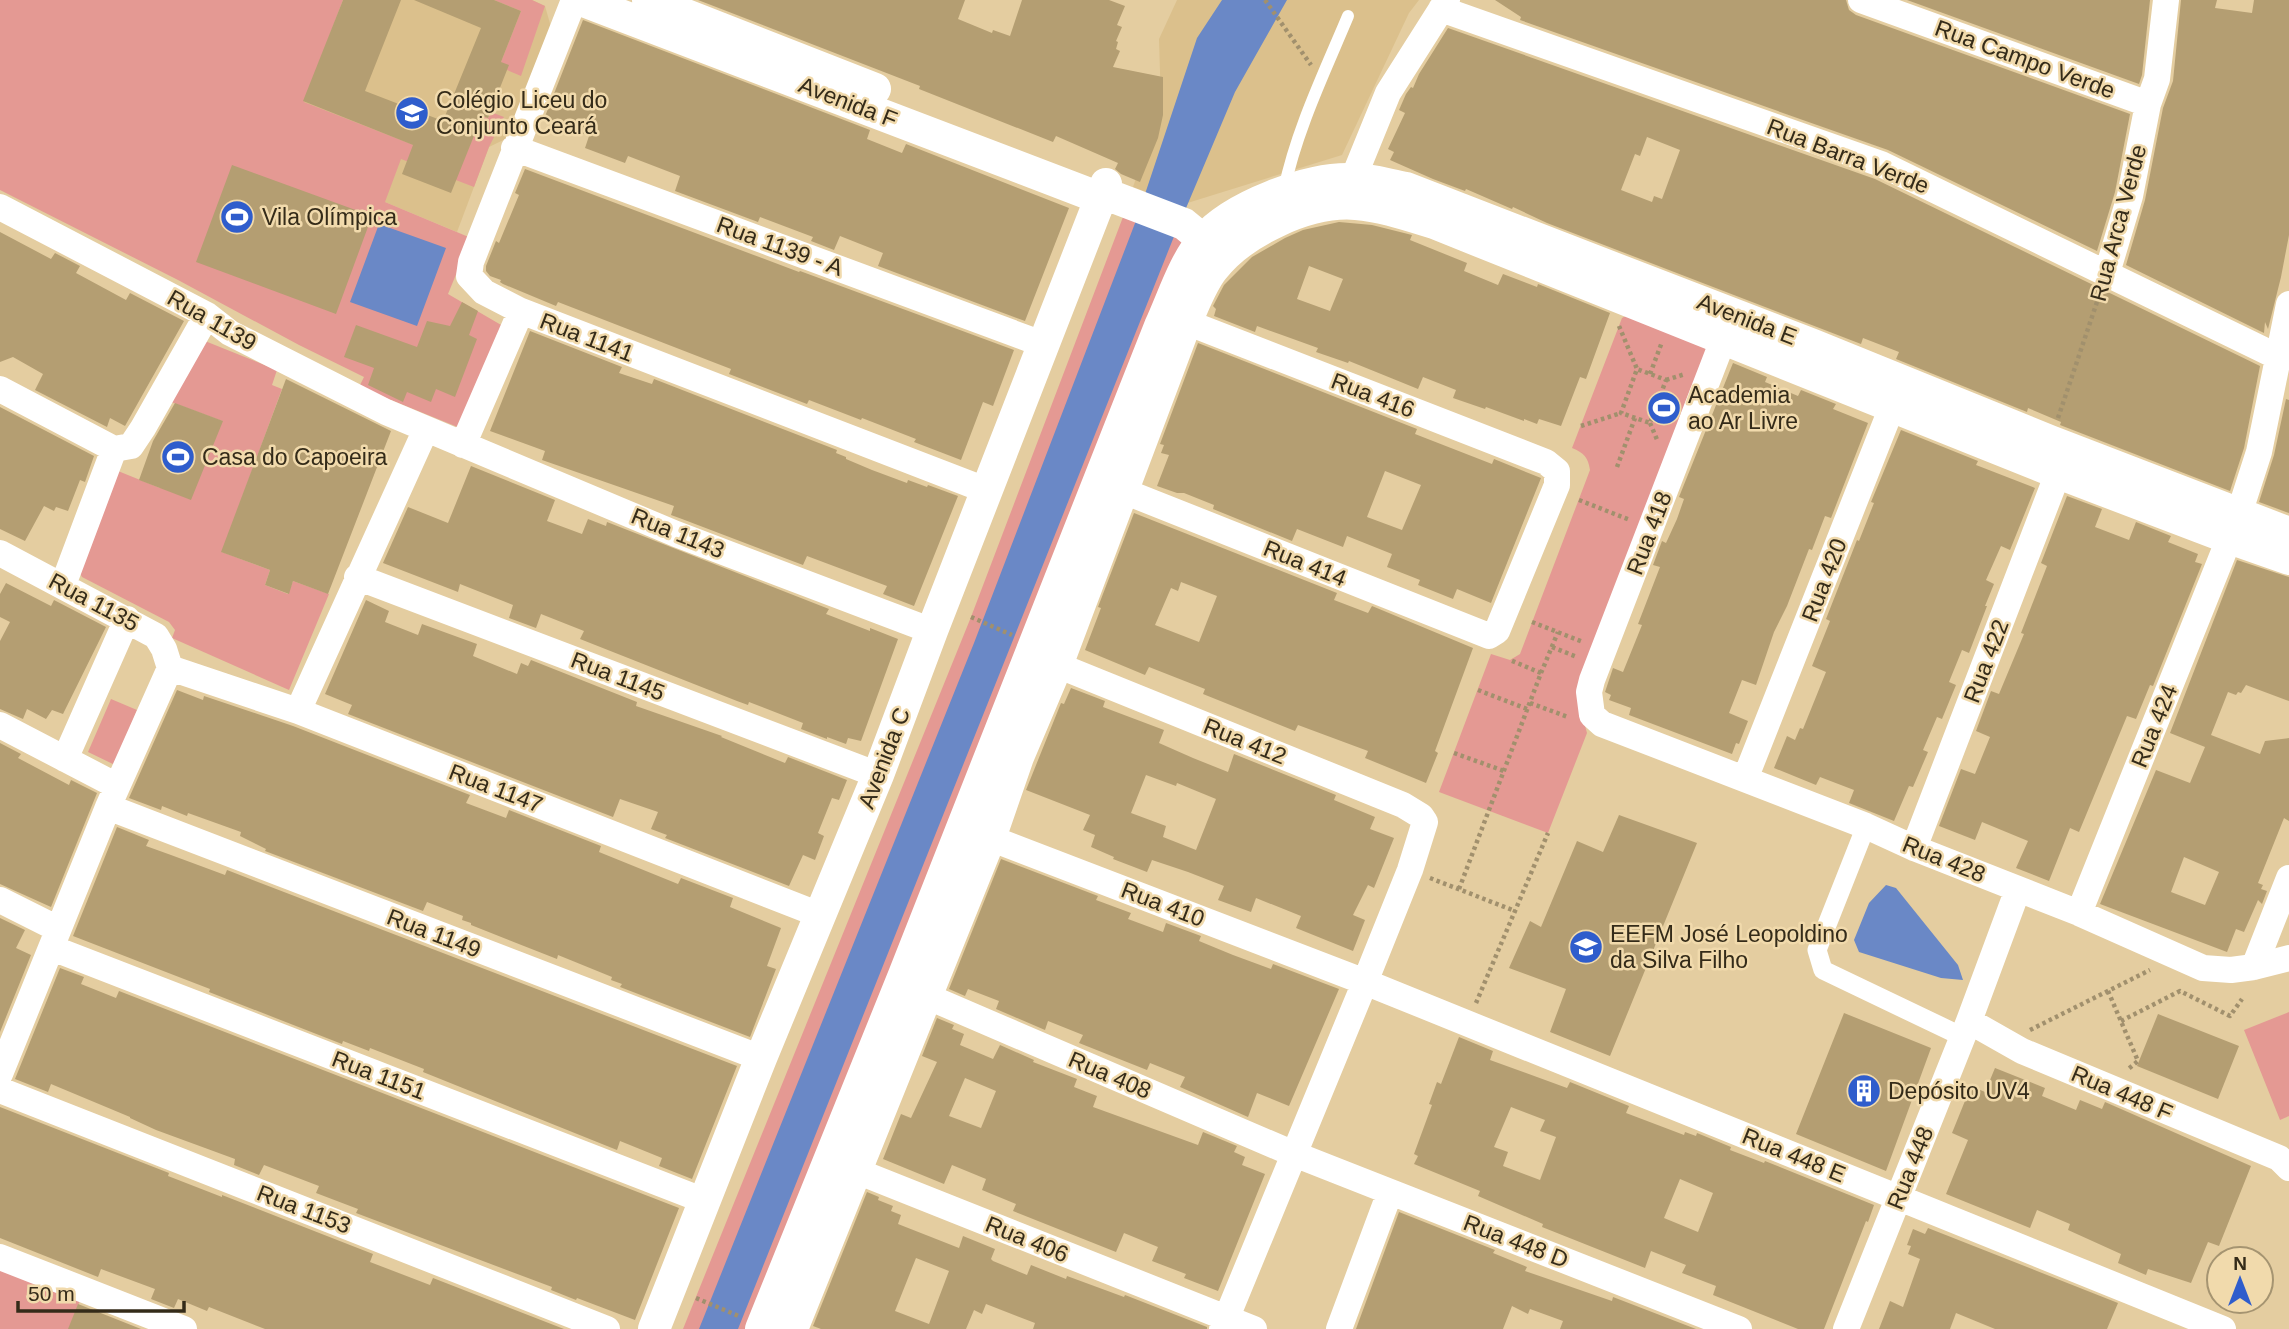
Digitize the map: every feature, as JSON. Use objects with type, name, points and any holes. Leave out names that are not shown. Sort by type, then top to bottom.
[{"type":"street","name":"Rua 1141","points":[[574,0],[514,148],[471,262],[469,276],[484,292],[521,311],[988,491]]},
{"type":"street","name":"Avenida F","points":[[581,0],[730,44],[1111,195],[1204,240]]},
{"type":"street","name":"Avenida F","points":[[648,0],[730,44]]},
{"type":"street","name":"Rua Campo Verde","points":[[1861,0],[2148,104]]},
{"type":"street","name":"Rua Arca Verde","points":[[2107,273],[2130,196],[2148,104],[2157,79],[2166,0]]},
{"type":"street","points":[[1353,191],[1388,93],[1444,4]]},
{"type":"street","name":"Rua Barra Verde","points":[[1444,4],[1881,164],[2278,357]]},
{"type":"street","name":"Rua 1139 - A","points":[[514,148],[1045,345]]},
{"type":"street","name":"Avenida E","points":[[1204,240],[1241,210],[1283,192],[1315,183],[1353,191],[1406,188],[1897,394],[2058,472],[2234,526],[2289,533]]},
{"type":"street","name":"Avenida E","points":[[1204,240],[1241,244],[1288,215],[1324,207],[1353,191]]},
{"type":"street","name":"Avenida E","points":[[1353,191],[1382,208],[1434,223],[1723,340],[1808,357]]},
{"type":"street","name":"Avenida C","points":[[654,1329],[761,1058],[878,775],[1045,345],[1111,195]]},
{"type":"street","name":"Rua 1139","points":[[0,207],[207,315],[230,333],[386,412],[426,429]]},
{"type":"street","points":[[754,1324],[843,1165],[926,996],[990,838],[1018,757],[1057,665],[1186,322],[1208,278],[1204,240]]},
{"type":"street","points":[[792,1329],[843,1165],[963,822],[1160,326],[1187,264],[1204,240]]},
{"type":"street","name":"Rua 424","points":[[2079,913],[2234,526],[2259,452],[2289,304]]},
{"type":"street","points":[[463,445],[521,311]]},
{"type":"street","points":[[0,389],[114,449],[131,446],[207,315]]},
{"type":"street","name":"Rua 416","points":[[1186,322],[1546,462],[1557,471],[1557,485],[1497,631],[1489,636]]},
{"type":"street","name":"Rua 418","points":[[1602,724],[1592,715],[1589,703],[1592,680],[1723,340]]},
{"type":"street","name":"Avenida E","points":[[1897,394],[2050,441],[2234,526],[2289,559]]},
{"type":"street","name":"Rua 420","points":[[1745,779],[1897,394]]},
{"type":"street","points":[[298,711],[426,429]]},
{"type":"street","name":"Rua 1143","points":[[426,429],[676,534],[932,631]]},
{"type":"street","points":[[62,585],[114,449]]},
{"type":"street","name":"Rua 422","points":[[1914,848],[2058,472]]},
{"type":"street","name":"Rua 414","points":[[1121,490],[1489,636]]},
{"type":"street","name":"Rua 1135","points":[[0,553],[156,636],[164,649],[170,668]]},
{"type":"street","name":"Rua 1145","points":[[358,577],[878,775]]},
{"type":"street","points":[[65,759],[127,619]]},
{"type":"street","name":"Rua 412","points":[[1057,665],[1403,805],[1421,816],[1426,826],[1410,870]]},
{"type":"street","points":[[1,1074],[112,797],[170,668]]},
{"type":"street","name":"Rua 1147","points":[[170,668],[298,711],[820,915]]},
{"type":"street","name":"Rua 428","points":[[1602,724],[1866,826],[1914,848],[2079,913],[2203,968],[2231,970],[2289,958]]},
{"type":"street","name":"Rua 1149","points":[[0,725],[65,759],[112,797],[761,1058]]},
{"type":"street","name":"Rua 410","points":[[963,822],[990,838],[1365,982]]},
{"type":"street","points":[[1866,826],[1818,950],[1824,970],[1966,1029]]},
{"type":"street","points":[[1224,1324],[1410,870]]},
{"type":"street","points":[[2254,967],[2289,878]]},
{"type":"street","name":"Rua 448","points":[[1846,1329],[1966,1029],[2018,889]]},
{"type":"street","name":"Rua 1151","points":[[0,900],[55,938],[705,1201]]},
{"type":"street","name":"Rua 448 E","points":[[1365,982],[2223,1329]]},
{"type":"street","name":"Rua 408","points":[[926,996],[1294,1154]]},
{"type":"street","name":"Rua 448 F","points":[[1966,1029],[2286,1160]]},
{"type":"street","name":"Rua 1153","points":[[1,1074],[607,1329]]},
{"type":"street","name":"Rua 448 D","points":[[1294,1154],[1739,1329]]},
{"type":"street","name":"Rua 406","points":[[843,1165],[1224,1324],[1254,1329]]},
{"type":"street","points":[[1339,1329],[1390,1192]]},
{"type":"street","points":[[0,1257],[184,1329]]},
{"type":"lane","points":[[1283,192],[1322,79],[1348,16]]},
{"type":"path","points":[[1265,0],[1322,79]]},
{"type":"path","name":"Rua Arca Verde","points":[[2050,441],[2107,273]]},
{"type":"path","points":[[1619,327],[1637,369],[1621,413]]},
{"type":"path","points":[[1650,374],[1663,338]]},
{"type":"path","points":[[1581,426],[1621,413],[1650,424],[1666,380],[1637,369]]},
{"type":"path","points":[[1617,467],[1635,418]]},
{"type":"path","points":[[1579,500],[1635,521]]},
{"type":"path","points":[[971,617],[1024,639]]},
{"type":"path","points":[[1532,622],[1588,644]]},
{"type":"path","points":[[1459,889],[1558,632]]},
{"type":"path","points":[[1552,647],[1582,659]]},
{"type":"path","points":[[1510,660],[1541,673]]},
{"type":"path","points":[[1478,690],[1573,719]]},
{"type":"path","points":[[1454,753],[1504,771]]},
{"type":"path","points":[[1467,1023],[1548,833]]},
{"type":"path","points":[[1410,870],[1516,911]]},
{"type":"path","points":[[2026,1032],[2160,966]]},
{"type":"path","points":[[2108,991],[2138,1060],[2125,1071]]},
{"type":"path","points":[[2121,1021],[2179,991],[2230,1016],[2242,999]]},
{"type":"path","points":[[696,1298],[754,1324]]},
{"type":"shaded area","name":"Vila Olímpica","points":[[0,0],[343,0],[304,102],[462,164],[482,116],[488,118],[491,112],[504,117],[474,187],[401,159],[385,202],[471,238],[448,294],[508,329],[465,430],[359,387],[364,377],[0,190]]},
{"type":"shaded area","name":"Colégio Liceu do Conjunto Ceará","points":[[343,0],[532,0],[545,6],[553,34],[518,133],[489,147],[457,232],[385,202],[303,101]]},
{"type":"shaded area","points":[[494,0],[532,0],[545,6],[521,76],[507,70],[501,62],[521,11]]},
{"type":"shaded area","points":[[1177,0],[1419,0],[1409,13],[1342,155],[1181,205],[1133,187],[1161,105],[1159,39]]},
{"type":"shaded area","points":[[1123,217],[1185,229],[1187,252],[754,1329],[683,1329],[971,617]]},
{"type":"shaded area","points":[[1631,313],[1711,342],[1580,707],[1587,733],[1548,833],[1439,792],[1491,654],[1510,660],[1520,654],[1590,470],[1585,456],[1572,448],[1622,318]]},
{"type":"shaded area","points":[[200,339],[277,370],[272,385],[282,389],[222,552],[270,570],[265,585],[288,594],[293,581],[329,594],[289,690],[172,638],[175,630],[169,622],[82,577],[77,568],[118,471],[160,488],[222,421],[171,402]]},
{"type":"shaded area","points":[[111,699],[137,710],[115,765],[88,752]]},
{"type":"shaded area","points":[[2289,1012],[2289,1116],[2280,1120],[2244,1030]]},
{"type":"shaded area","points":[[0,1262],[82,1295],[69,1329],[0,1329]]},
{"type":"water","points":[[1222,0],[1287,0],[1235,92],[1173,239],[738,1329],[699,1329],[974,643],[1137,218],[1197,38]]},
{"type":"water","points":[[379,224],[446,248],[417,326],[350,302]]},
{"type":"water","points":[[1886,885],[1896,888],[1958,965],[1963,980],[1941,978],[1859,952],[1854,940],[1869,903]]},
{"type":"building","name":"Colégio Liceu do Conjunto Ceará","points":[[343,0],[401,0],[365,91],[443,121],[481,28],[414,0],[494,0],[521,11],[501,62],[509,65],[488,118],[482,116],[451,193],[402,174],[413,145],[303,101]]},
{"type":"building","points":[[698,0],[965,0],[958,19],[992,33],[993,30],[1010,36],[1022,0],[1109,0],[1125,6],[1117,25],[1122,27],[1116,41],[1116,49],[1120,51],[1113,67],[1163,77],[1163,115],[1158,138],[1140,182],[1115,169],[1118,163],[1056,136],[1053,142],[919,89],[920,86]]},
{"type":"building","points":[[1495,0],[1846,0],[1849,10],[1856,15],[2130,114],[2115,192],[2097,251],[1888,150],[1520,20],[1521,17]]},
{"type":"building","points":[[1907,0],[2150,0],[2139,84]]},
{"type":"building","points":[[2181,0],[2217,0],[2215,8],[2252,13],[2254,0],[2289,0],[2289,235],[2268,329],[2265,322],[2264,333],[2126,265],[2145,200],[2163,108],[2173,81]]},
{"type":"building","points":[[583,20],[870,130],[867,139],[902,153],[906,144],[1069,208],[1025,321],[878,266],[883,253],[840,236],[834,250],[811,241],[813,237],[760,217],[758,222],[675,191],[680,176],[628,156],[625,163],[585,148],[589,136],[544,119]]},
{"type":"building","points":[[1448,28],[1875,179],[2260,366],[2244,448],[2230,491],[2060,425],[2061,422],[2028,408],[2027,412],[1896,359],[1899,352],[1863,338],[1861,344],[1390,160],[1394,152],[1388,149],[1405,113],[1399,110]],"holes":[[[1647,137],[1680,150],[1662,199],[1654,196],[1652,202],[1621,190],[1635,154],[1640,156]]]},
{"type":"building","points":[[232,165],[372,216],[336,314],[196,262]]},
{"type":"building","points":[[525,169],[1014,350],[993,406],[983,402],[961,460],[862,418],[861,420],[809,400],[807,404],[729,374],[731,369],[558,302],[556,306],[503,284],[501,280],[490,276],[486,266],[519,195],[515,193]]},
{"type":"building","points":[[1339,222],[1372,225],[1412,235],[1410,240],[1467,263],[1464,271],[1498,285],[1503,274],[1537,287],[1538,284],[1610,313],[1586,379],[1580,377],[1561,426],[1539,419],[1537,424],[1524,421],[1453,398],[1456,390],[1423,377],[1418,389],[1349,361],[1348,363],[1316,352],[1318,348],[1257,326],[1255,332],[1214,316],[1216,309],[1213,306],[1224,285],[1252,257],[1303,230]],"holes":[[[1309,266],[1343,279],[1330,311],[1297,299]]]},
{"type":"building","points":[[0,232],[51,259],[55,253],[80,266],[76,273],[126,300],[130,293],[184,321],[125,426],[110,418],[107,427],[35,390],[43,374],[13,357],[0,362]]},
{"type":"building","points":[[462,302],[478,311],[469,335],[477,339],[455,397],[436,389],[431,402],[407,392],[403,402],[368,385],[374,368],[344,357],[356,325],[417,347],[427,321],[450,326]]},
{"type":"building","points":[[530,331],[622,367],[619,373],[652,384],[654,379],[837,450],[836,453],[846,459],[872,470],[907,483],[908,480],[927,487],[928,485],[958,496],[914,606],[883,594],[887,586],[807,556],[803,565],[671,515],[674,506],[542,460],[545,451],[490,431]]},
{"type":"building","points":[[1198,343],[1417,429],[1415,434],[1492,464],[1494,459],[1541,478],[1491,603],[1457,589],[1453,599],[1418,585],[1420,580],[1387,567],[1392,554],[1347,536],[1343,547],[1297,529],[1292,541],[1213,509],[1214,505],[1157,486],[1169,455],[1161,453],[1164,445],[1160,444]],"holes":[[[1385,471],[1421,485],[1402,530],[1367,517]]]},
{"type":"building","points":[[1733,363],[1767,377],[1765,382],[1798,396],[1801,390],[1836,404],[1833,409],[1868,423],[1831,518],[1825,516],[1812,550],[1809,549],[1774,632],[1756,685],[1742,680],[1729,713],[1748,721],[1732,754],[1629,715],[1631,708],[1609,700],[1611,695],[1605,692],[1613,668],[1623,672],[1642,625],[1638,624],[1660,567],[1653,565],[1662,541],[1666,543],[1677,519],[1684,499],[1679,497]]},
{"type":"building","points":[[286,379],[391,431],[328,594],[293,581],[289,594],[265,585],[270,570],[221,552]]},
{"type":"building","points":[[2286,399],[2289,400],[2289,513],[2259,502],[2274,455]]},
{"type":"building","name":"Casa do Capoeira","points":[[175,403],[223,421],[191,500],[139,480],[153,441]]},
{"type":"building","points":[[0,407],[94,456],[85,482],[80,480],[68,511],[56,507],[54,511],[44,506],[25,541],[0,529]]},
{"type":"building","points":[[1901,430],[1978,461],[1976,465],[2035,488],[2010,550],[2001,546],[1986,580],[1994,584],[1987,606],[1969,653],[1962,650],[1949,682],[1956,685],[1942,719],[1937,717],[1923,750],[1928,752],[1894,821],[1849,803],[1854,790],[1820,777],[1816,785],[1774,768],[1787,736],[1795,740],[1800,728],[1803,729],[1826,672],[1812,666],[1830,621],[1826,619]]},
{"type":"building","points":[[471,466],[555,500],[547,521],[582,534],[588,519],[606,526],[607,522],[829,609],[826,614],[898,639],[861,741],[848,738],[846,744],[827,739],[801,729],[803,723],[749,702],[748,705],[737,701],[580,639],[584,631],[541,614],[536,628],[509,618],[513,605],[460,584],[458,592],[383,563],[408,507],[448,523]]},
{"type":"building","points":[[2067,496],[2102,509],[2095,527],[2129,540],[2136,522],[2171,536],[2168,542],[2198,554],[2195,562],[2202,564],[2153,686],[2150,685],[2136,719],[2127,716],[2079,832],[2070,828],[2049,881],[2016,868],[2028,841],[1982,822],[1975,840],[1939,826],[1961,769],[1975,774],[1990,737],[1976,731],[1991,691],[1999,694],[2024,634],[2021,633],[2047,566],[2041,563]]},
{"type":"building","points":[[1134,513],[1337,593],[1334,600],[1368,613],[1372,606],[1473,648],[1426,783],[1365,758],[1368,751],[1298,725],[1295,731],[1203,694],[1205,689],[1149,667],[1145,675],[1085,650],[1101,608],[1098,607]],"holes":[[[1181,582],[1217,596],[1199,642],[1155,625],[1171,588],[1178,591]]]},
{"type":"building","points":[[2237,560],[2289,577],[2289,701],[2246,685],[2241,693],[2236,695],[2228,692],[2211,735],[2260,754],[2265,741],[2289,738],[2289,821],[2284,818],[2258,883],[2263,885],[2261,889],[2267,891],[2262,904],[2258,900],[2244,932],[2236,929],[2227,952],[2100,904],[2156,770],[2190,783],[2205,747],[2170,733]],"holes":[[[2184,857],[2219,872],[2205,905],[2171,892]]]},
{"type":"building","points":[[6,583],[51,606],[54,600],[106,627],[63,714],[52,710],[46,719],[27,709],[23,719],[0,709],[0,641],[10,622],[0,617],[0,594]]},
{"type":"building","points":[[366,600],[389,611],[385,622],[418,635],[422,624],[477,644],[473,656],[517,674],[521,663],[528,666],[531,660],[637,702],[636,706],[722,736],[785,763],[788,757],[847,780],[839,800],[832,798],[818,833],[824,836],[815,860],[803,855],[789,886],[665,838],[667,835],[651,829],[658,812],[620,799],[613,817],[348,714],[352,705],[325,694]]},
{"type":"building","points":[[1071,688],[1105,701],[1103,707],[1164,730],[1159,743],[1193,758],[1228,772],[1234,754],[1336,795],[1334,800],[1375,817],[1370,829],[1394,838],[1374,888],[1368,885],[1353,915],[1365,920],[1353,951],[1296,928],[1301,916],[1256,898],[1251,912],[1218,900],[1224,886],[1152,860],[1147,872],[1091,847],[1095,835],[1083,830],[1090,815],[1026,790],[1061,703],[1064,704]],"holes":[[[1146,775],[1176,786],[1177,783],[1216,799],[1196,850],[1163,837],[1166,826],[1131,813]]]},
{"type":"building","points":[[177,690],[203,700],[204,696],[293,726],[470,795],[466,803],[506,818],[509,810],[601,846],[599,852],[678,884],[681,878],[733,898],[730,907],[781,928],[767,966],[776,969],[750,1037],[620,987],[622,984],[611,980],[612,977],[558,955],[557,959],[471,925],[462,920],[463,916],[427,902],[423,911],[265,851],[266,849],[240,836],[241,832],[188,813],[187,816],[162,806],[161,810],[129,798]]},
{"type":"building","points":[[0,743],[21,754],[18,758],[69,785],[71,780],[97,793],[51,907],[0,884]]},
{"type":"building","name":"EEFM José Leopoldino da Silva Filho","points":[[1619,815],[1697,843],[1610,1056],[1550,1032],[1566,989],[1509,968],[1530,921],[1541,927],[1577,841],[1603,852]]},
{"type":"building","points":[[117,827],[149,840],[146,846],[225,875],[227,870],[737,1066],[692,1179],[659,1166],[662,1158],[620,1141],[617,1150],[423,1072],[424,1069],[370,1048],[369,1051],[343,1041],[342,1044],[73,936]]},
{"type":"building","points":[[1001,859],[1098,896],[1096,900],[1131,913],[1128,919],[1163,932],[1166,923],[1201,936],[1199,941],[1233,955],[1271,969],[1273,964],[1339,989],[1289,1106],[1257,1093],[1248,1117],[1180,1087],[1185,1077],[1150,1063],[1147,1070],[1079,1043],[1083,1035],[1048,1021],[1045,1030],[996,1009],[999,1001],[968,989],[965,996],[949,989]]},
{"type":"building","points":[[0,918],[25,930],[16,948],[31,955],[0,1032]]},
{"type":"building","points":[[60,968],[84,977],[81,984],[116,998],[119,991],[679,1208],[635,1320],[577,1298],[576,1300],[551,1290],[552,1287],[356,1213],[358,1209],[316,1193],[319,1186],[264,1165],[259,1175],[234,1165],[235,1159],[156,1130],[51,1084],[48,1092],[15,1079]]},
{"type":"building","name":"Depósito UV4","points":[[1844,1013],[1931,1048],[1886,1171],[1796,1134]]},
{"type":"building","points":[[2158,1014],[2239,1046],[2218,1099],[2137,1066]]},
{"type":"building","points":[[937,1018],[954,1025],[952,1029],[964,1034],[960,1045],[993,1059],[1000,1045],[1034,1060],[1033,1062],[1077,1079],[1074,1087],[1097,1096],[1093,1107],[1198,1145],[1203,1132],[1237,1146],[1234,1152],[1245,1157],[1242,1165],[1265,1174],[1218,1291],[1184,1278],[1186,1274],[1152,1261],[1158,1247],[1124,1233],[1116,1252],[1013,1211],[1016,1204],[982,1190],[986,1179],[952,1165],[944,1184],[883,1159],[901,1114],[911,1118],[937,1062],[922,1056]],"holes":[[[965,1078],[996,1091],[981,1128],[949,1116]]]},
{"type":"building","points":[[1459,1037],[1493,1051],[1490,1060],[1567,1088],[1570,1082],[1629,1106],[1626,1113],[1684,1135],[1685,1132],[1696,1136],[1697,1133],[1731,1147],[1730,1150],[1764,1163],[1765,1161],[1874,1205],[1824,1329],[1798,1329],[1713,1295],[1716,1286],[1682,1273],[1686,1265],[1651,1251],[1645,1268],[1542,1227],[1543,1224],[1478,1196],[1480,1191],[1414,1164],[1418,1156],[1414,1154],[1432,1105],[1429,1104],[1437,1082],[1441,1084]],"holes":[[[1511,1107],[1545,1120],[1540,1131],[1556,1137],[1540,1180],[1503,1166],[1508,1152],[1494,1147]],[[1680,1179],[1713,1193],[1698,1232],[1664,1218]]]},
{"type":"building","points":[[1995,1068],[2045,1088],[2042,1096],[2076,1110],[2080,1100],[2102,1109],[2105,1102],[2251,1166],[2219,1245],[2208,1242],[2205,1245],[2191,1283],[2148,1269],[2146,1275],[2118,1263],[2121,1254],[2068,1230],[2070,1224],[2037,1210],[2030,1228],[1946,1194],[1968,1140],[1952,1133],[1971,1086],[1985,1092]]},
{"type":"building","points":[[0,1107],[169,1173],[168,1176],[373,1254],[370,1262],[430,1285],[433,1278],[564,1329],[265,1329],[209,1307],[207,1311],[178,1299],[174,1308],[151,1299],[155,1289],[101,1269],[98,1277],[0,1238]]},
{"type":"building","points":[[867,1192],[893,1206],[891,1211],[901,1215],[898,1224],[959,1248],[963,1236],[995,1249],[991,1259],[993,1261],[1027,1275],[1031,1265],[1066,1279],[1067,1276],[1124,1297],[1125,1295],[1207,1329],[1033,1329],[1035,1323],[986,1304],[982,1314],[974,1310],[966,1329],[821,1329],[813,1326]],"holes":[[[916,1258],[949,1271],[929,1324],[895,1311]]]},
{"type":"building","points":[[1399,1212],[1495,1250],[1493,1253],[1527,1267],[1525,1271],[1612,1301],[1613,1297],[1696,1329],[1560,1329],[1563,1321],[1530,1309],[1528,1314],[1512,1306],[1503,1329],[1356,1329]]},
{"type":"building","points":[[1928,1228],[2118,1303],[2107,1329],[1995,1329],[1956,1313],[1950,1329],[1879,1329],[1890,1301],[1903,1307],[1920,1259],[1908,1254],[1911,1246],[1907,1245],[1913,1229],[1925,1234]]},
{"type":"building","points":[[78,1304],[141,1329],[68,1329]]},
{"type":"place","name":"Colégio Liceu do Conjunto Ceará","points":[[412,113]]},
{"type":"place","name":"Vila Olímpica","points":[[237,217]]},
{"type":"place","name":"Academia ao Ar Livre","points":[[1664,408]]},
{"type":"place","name":"Casa do Capoeira","points":[[178,457]]},
{"type":"place","name":"EEFM José Leopoldino da Silva Filho","points":[[1586,947]]},
{"type":"place","name":"Depósito UV4","points":[[1864,1091]]}]
